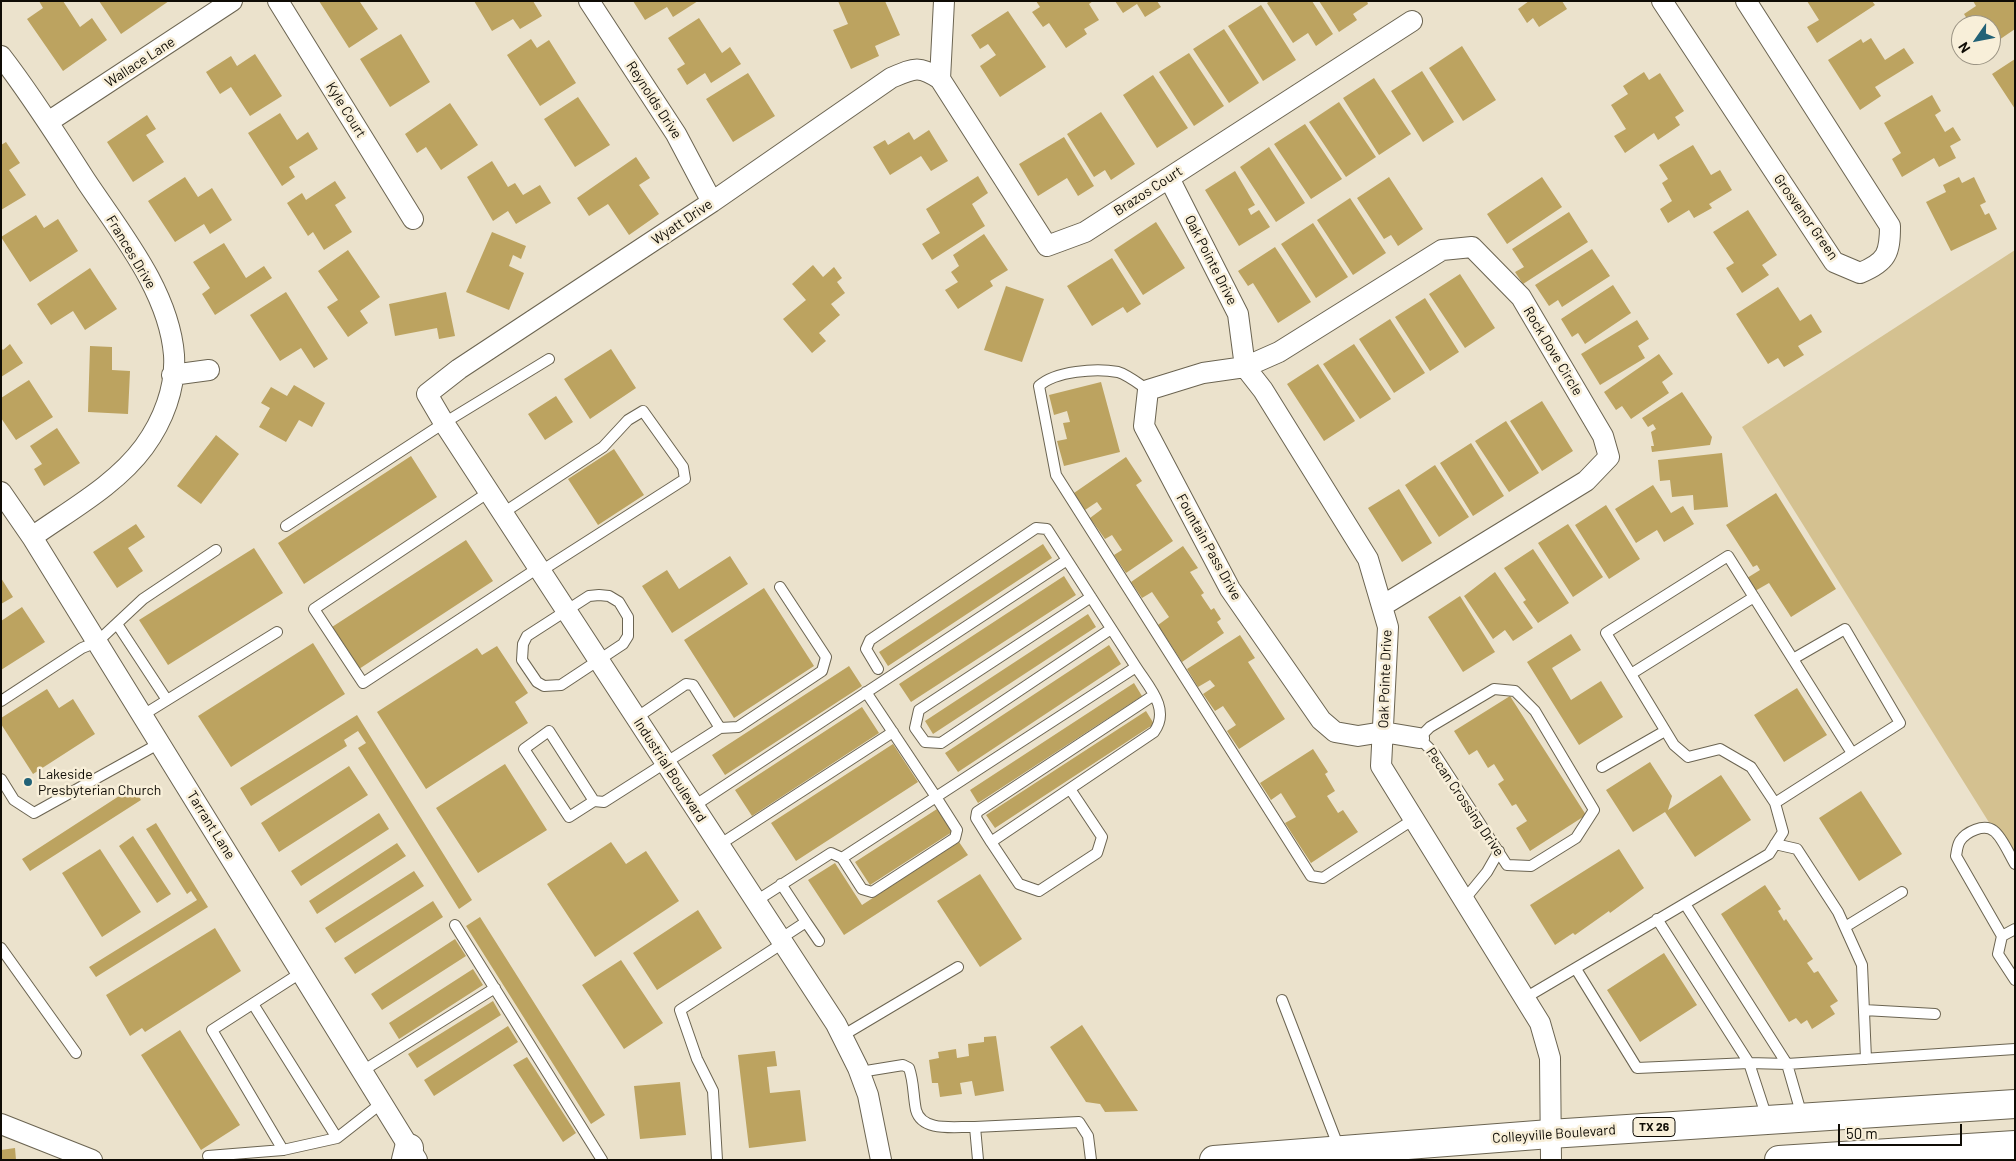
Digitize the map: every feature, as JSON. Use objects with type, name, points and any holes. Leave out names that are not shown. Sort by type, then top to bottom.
[{"type":"main road","name":"Colleyville Boulevard","points":[[1214,1160],[1339,1149],[1550,1147],[1768,1120],[2015,1104]]},
{"type":"main road","points":[[1779,1160],[1938,1155],[2015,1145]]},
{"type":"street","name":"Wallace Lane","points":[[48,122],[232,1]]},
{"type":"street","name":"Kyle Court","points":[[278,1],[414,219]]},
{"type":"street","name":"Reynolds Drive","points":[[589,1],[676,134],[712,202]]},
{"type":"street","points":[[940,79],[944,1]]},
{"type":"street","name":"Grosvenor Green","points":[[1662,1],[1834,262],[1860,273],[1872,268],[1884,259],[1890,248],[1890,226],[1746,1]]},
{"type":"street","name":"Brazos Court","points":[[940,79],[1047,246],[1085,232],[1412,21]]},
{"type":"street","name":"Frances Drive","points":[[1,56],[48,122],[151,280],[167,324],[174,356],[170,397],[161,418],[144,447],[101,488],[32,537]]},
{"type":"street","name":"Wyatt Drive","points":[[427,394],[459,369],[712,202],[892,78],[911,69],[925,69],[940,79]]},
{"type":"street","name":"Oak Pointe Drive","points":[[1169,178],[1238,314],[1244,367],[1263,390],[1368,559],[1388,627],[1381,766],[1540,1022],[1550,1058],[1550,1147]]},
{"type":"street","name":"Rock Dove Circle","points":[[1244,367],[1279,352],[1442,250],[1472,247],[1521,297],[1603,436],[1609,457],[1586,481],[1382,606]]},
{"type":"street","points":[[1148,390],[1203,373],[1244,367]]},
{"type":"street","points":[[172,375],[209,370]]},
{"type":"street","name":"Fountain Pass Drive","points":[[1148,390],[1144,426],[1236,597],[1321,720],[1335,732],[1358,736],[1383,732]]},
{"type":"street","name":"Industrial Boulevard","points":[[427,394],[488,492],[756,901],[842,1036],[860,1072],[868,1095],[881,1160]]},
{"type":"street","name":"Tarrant Lane","points":[[1,492],[32,537],[364,1070],[411,1156]]},
{"type":"street","name":"Pecan Crossing Drive","points":[[1383,732],[1419,738]]},
{"type":"street","points":[[1,1124],[92,1160]]},
{"type":"lane","points":[[286,526],[444,423],[549,359]]},
{"type":"lane","points":[[1148,390],[1119,372],[1090,370],[1047,378],[1039,386],[1056,475],[1311,876],[1323,878],[1414,819]]},
{"type":"lane","points":[[488,492],[314,608],[363,683],[685,479],[683,467],[643,411],[628,420],[603,447],[502,513]]},
{"type":"lane","points":[[878,668],[866,649],[870,640],[1036,528],[1047,529],[1161,707],[1159,725],[1154,732],[991,842]]},
{"type":"lane","points":[[1,701],[82,648],[97,642],[143,599],[216,550]]},
{"type":"lane","points":[[1525,998],[1769,854],[1783,832],[1775,803],[1750,767],[1720,749],[1688,757],[1674,745],[1606,633],[1728,556],[1852,753]]},
{"type":"lane","points":[[694,806],[1067,560]]},
{"type":"lane","points":[[594,801],[549,732],[524,749],[569,817],[594,801],[604,802],[720,728],[738,727],[822,671],[826,657],[780,587]]},
{"type":"lane","points":[[589,596],[609,596],[619,602],[628,617],[628,636],[623,644],[599,661],[561,685],[544,686],[537,682],[522,660],[523,644],[528,636],[589,596]]},
{"type":"lane","points":[[1091,597],[919,710],[915,728],[925,742],[941,743],[1112,628]]},
{"type":"lane","points":[[1631,674],[1754,597]]},
{"type":"lane","points":[[118,624],[167,700]]},
{"type":"lane","points":[[1775,803],[1900,723],[1845,628],[1793,659]]},
{"type":"lane","points":[[143,715],[278,632]]},
{"type":"lane","points":[[842,858],[1136,667]]},
{"type":"lane","points":[[636,718],[686,684],[693,685],[720,728]]},
{"type":"lane","name":"Pecan Crossing Drive","points":[[1494,690],[1515,691],[1535,711],[1594,810],[1576,838],[1531,866],[1508,864],[1435,754],[1419,738],[1430,728],[1494,690]]},
{"type":"lane","points":[[756,901],[831,853],[842,858],[862,890],[872,892],[955,838],[957,830],[866,692]]},
{"type":"lane","points":[[1070,788],[1102,837],[1097,853],[1039,891],[1019,884],[976,818],[977,812],[1154,695]]},
{"type":"lane","points":[[1602,767],[1665,731]]},
{"type":"lane","points":[[719,845],[893,732]]},
{"type":"lane","points":[[1,779],[14,800],[34,813],[160,743]]},
{"type":"lane","points":[[2015,864],[1994,831],[1986,827],[1978,828],[1960,840],[1956,856],[2002,936],[1998,954],[2015,980]]},
{"type":"lane","points":[[1775,844],[1797,849],[1838,912],[1862,964],[1866,1059]]},
{"type":"lane","points":[[1464,900],[1487,872],[1499,851]]},
{"type":"lane","points":[[781,884],[819,941]]},
{"type":"lane","points":[[1845,927],[1902,892]]},
{"type":"lane","points":[[1686,904],[1787,1064],[1803,1117]]},
{"type":"lane","points":[[1657,919],[1749,1063],[1768,1120]]},
{"type":"lane","points":[[717,1160],[713,1091],[697,1059],[680,1010],[782,941],[806,922]]},
{"type":"lane","points":[[455,925],[602,1160]]},
{"type":"lane","points":[[2002,936],[2015,929]]},
{"type":"lane","points":[[1,948],[76,1052]]},
{"type":"lane","points":[[842,1036],[958,968]]},
{"type":"lane","points":[[1576,968],[1637,1068],[1749,1063],[1787,1064],[2015,1049]]},
{"type":"lane","points":[[283,1150],[212,1030],[302,972]]},
{"type":"lane","points":[[364,1070],[495,988]]},
{"type":"lane","points":[[1282,1000],[1339,1149]]},
{"type":"lane","points":[[252,1004],[336,1138]]},
{"type":"lane","points":[[1864,1010],[1935,1014]]},
{"type":"lane","points":[[860,1072],[903,1065],[909,1068],[917,1112],[922,1121],[932,1126],[975,1127],[1079,1122],[1088,1136],[1091,1160]]},
{"type":"lane","points":[[208,1156],[283,1150],[336,1138],[383,1102]]},
{"type":"lane","points":[[975,1127],[978,1160]]},
{"type":"shaded area","points":[[2015,250],[2015,864],[1742,427]]},
{"type":"building","points":[[39,1],[63,1],[80,27],[92,18],[107,40],[63,71],[27,19],[43,8]]},
{"type":"building","points":[[99,1],[169,1],[121,34]]},
{"type":"building","points":[[319,1],[362,1],[360,2],[378,29],[349,48]]},
{"type":"building","points":[[474,1],[533,1],[542,16],[520,29],[513,19],[492,31]]},
{"type":"building","points":[[633,1],[698,1],[673,17],[667,7],[645,20]]},
{"type":"building","points":[[838,1],[885,1],[900,35],[875,46],[879,56],[851,69],[833,30],[848,24]]},
{"type":"building","points":[[1036,1],[1093,1],[1089,4],[1099,20],[1084,29],[1087,34],[1066,48],[1049,23],[1043,27],[1032,12],[1040,7]]},
{"type":"building","points":[[1115,1],[1157,1],[1161,7],[1145,17],[1137,4],[1123,13]]},
{"type":"building","points":[[1270,1],[1312,1],[1333,34],[1316,46],[1308,33],[1293,43],[1267,3]]},
{"type":"building","points":[[1319,1],[1367,1],[1368,4],[1353,14],[1357,20],[1339,32]]},
{"type":"building","points":[[1529,1],[1562,1],[1567,9],[1539,27],[1533,18],[1527,23],[1518,9]]},
{"type":"building","points":[[1807,1],[1872,1],[1875,5],[1817,43],[1807,27],[1819,20]]},
{"type":"building","points":[[1973,1],[2015,1],[2015,29],[2001,39],[2001,15],[1965,15],[1976,6]]},
{"type":"building","points":[[1261,5],[1296,60],[1263,81],[1228,26]]},
{"type":"building","points":[[1008,11],[1046,67],[1000,97],[980,66],[996,55],[988,44],[980,49],[971,35]]},
{"type":"building","points":[[699,18],[722,53],[730,47],[741,64],[711,83],[705,73],[687,85],[677,69],[685,64],[668,38]]},
{"type":"building","points":[[1224,29],[1259,83],[1229,103],[1193,49]]},
{"type":"building","points":[[401,34],[430,82],[390,107],[360,59]]},
{"type":"building","points":[[1871,38],[1885,60],[1904,48],[1914,63],[1875,87],[1881,96],[1860,110],[1828,60],[1861,39],[1863,43]]},
{"type":"building","points":[[531,39],[537,48],[549,40],[576,83],[540,106],[507,55]]},
{"type":"building","points":[[1462,46],[1496,100],[1463,121],[1429,68]]},
{"type":"building","points":[[1189,53],[1224,106],[1194,126],[1159,72]]},
{"type":"building","points":[[255,54],[282,96],[250,116],[231,87],[220,94],[206,72],[231,56],[237,66]]},
{"type":"building","points":[[2015,59],[2015,109],[1992,74]]},
{"type":"building","points":[[1422,71],[1454,122],[1423,142],[1391,91]]},
{"type":"building","points":[[1644,72],[1649,80],[1660,73],[1684,111],[1675,117],[1680,125],[1658,140],[1654,133],[1625,153],[1614,136],[1626,129],[1611,105],[1628,94],[1623,86]]},
{"type":"building","points":[[748,73],[775,116],[733,142],[706,99]]},
{"type":"building","points":[[1153,75],[1188,128],[1157,148],[1123,95]]},
{"type":"building","points":[[1374,78],[1411,134],[1379,155],[1343,98]]},
{"type":"building","points":[[1932,95],[1941,111],[1935,115],[1945,132],[1953,127],[1961,140],[1950,146],[1956,158],[1939,167],[1934,158],[1902,177],[1892,159],[1901,153],[1884,123]]},
{"type":"building","points":[[578,97],[610,145],[575,167],[544,119]]},
{"type":"building","points":[[1339,102],[1376,157],[1346,177],[1309,122]]},
{"type":"building","points":[[450,103],[478,145],[441,170],[426,147],[417,153],[405,134]]},
{"type":"building","points":[[1101,112],[1135,164],[1111,180],[1105,170],[1094,177],[1067,134]]},
{"type":"building","points":[[280,113],[297,140],[308,132],[318,149],[289,167],[295,177],[282,186],[248,133]]},
{"type":"building","points":[[147,115],[156,129],[146,135],[164,162],[133,182],[107,142]]},
{"type":"building","points":[[1305,124],[1342,179],[1311,199],[1274,144]]},
{"type":"building","points":[[929,130],[948,161],[931,171],[921,156],[890,175],[873,147],[885,140],[888,145],[909,132],[914,140]]},
{"type":"building","points":[[1064,137],[1094,186],[1078,196],[1067,178],[1038,196],[1019,164]]},
{"type":"building","points":[[6,142],[20,163],[9,170],[26,195],[1,210],[1,145]]},
{"type":"building","points":[[1693,145],[1711,175],[1720,170],[1732,190],[1709,204],[1712,208],[1694,218],[1689,210],[1668,223],[1660,209],[1672,201],[1662,183],[1668,179],[1659,165]]},
{"type":"building","points":[[1269,147],[1305,203],[1276,222],[1240,167]]},
{"type":"building","points":[[636,157],[650,178],[639,185],[659,214],[629,235],[608,204],[589,216],[577,198]]},
{"type":"building","points":[[492,161],[508,187],[515,183],[523,195],[540,185],[551,203],[516,224],[508,211],[493,221],[467,177]]},
{"type":"building","points":[[1235,171],[1255,205],[1248,209],[1251,215],[1259,210],[1270,227],[1239,246],[1205,190]]},
{"type":"building","points":[[978,176],[988,193],[972,204],[985,226],[932,260],[922,244],[940,233],[926,209]]},
{"type":"building","points":[[185,177],[198,197],[212,188],[232,220],[210,234],[204,224],[175,242],[148,201]]},
{"type":"building","points":[[1389,177],[1423,229],[1398,246],[1391,235],[1384,239],[1357,198]]},
{"type":"building","points":[[1542,177],[1562,207],[1507,244],[1487,214]]},
{"type":"building","points":[[1959,177],[1962,183],[1974,177],[1986,202],[1980,205],[1985,215],[1989,213],[1997,229],[1951,251],[1926,202],[1946,192],[1943,185]]},
{"type":"building","points":[[335,181],[346,198],[335,205],[352,232],[324,250],[313,232],[308,236],[287,203],[302,193],[306,200]]},
{"type":"building","points":[[1350,198],[1386,253],[1353,275],[1317,220]]},
{"type":"building","points":[[1748,210],[1777,255],[1762,265],[1769,275],[1742,293],[1726,268],[1734,263],[1713,232]]},
{"type":"building","points":[[1569,212],[1588,242],[1523,284],[1515,272],[1524,267],[1512,249]]},
{"type":"building","points":[[36,215],[44,228],[58,219],[78,251],[30,282],[1,237]]},
{"type":"building","points":[[1156,222],[1185,268],[1143,295],[1114,250]]},
{"type":"building","points":[[1313,223],[1348,277],[1316,298],[1281,244]]},
{"type":"building","points":[[492,232],[526,246],[521,259],[513,255],[509,266],[524,273],[509,310],[466,292]]},
{"type":"building","points":[[984,234],[1008,270],[990,281],[993,286],[958,309],[945,290],[958,282],[951,272],[959,266],[953,255]]},
{"type":"building","points":[[224,243],[246,278],[264,266],[272,278],[215,315],[202,294],[210,288],[193,262]]},
{"type":"building","points":[[1275,247],[1311,302],[1278,323],[1253,283],[1248,286],[1238,271]]},
{"type":"building","points":[[1592,249],[1610,276],[1562,307],[1558,300],[1549,306],[1535,285]]},
{"type":"building","points":[[348,250],[380,297],[360,311],[368,323],[348,337],[327,307],[338,300],[318,271]]},
{"type":"building","points":[[1112,258],[1141,304],[1127,313],[1123,307],[1092,326],[1067,286]]},
{"type":"building","points":[[813,265],[823,277],[834,267],[842,278],[837,282],[845,293],[831,304],[840,315],[819,333],[826,341],[812,353],[783,319],[806,300],[792,284]]},
{"type":"building","points":[[90,268],[117,309],[85,330],[73,311],[51,325],[37,304]]},
{"type":"building","points":[[1460,274],[1495,328],[1465,348],[1429,294]]},
{"type":"building","points":[[1613,285],[1631,313],[1585,344],[1578,333],[1572,337],[1561,319]]},
{"type":"building","points":[[1006,286],[1044,299],[1022,362],[984,350]]},
{"type":"building","points":[[1778,287],[1800,321],[1811,314],[1822,332],[1798,346],[1804,355],[1784,367],[1778,358],[1768,364],[1736,314]]},
{"type":"building","points":[[286,292],[328,359],[314,368],[301,348],[280,361],[250,315]]},
{"type":"building","points":[[446,292],[455,336],[439,339],[437,328],[395,336],[389,304]]},
{"type":"building","points":[[1425,298],[1459,352],[1430,371],[1395,317]]},
{"type":"building","points":[[1390,319],[1425,373],[1394,393],[1359,339]]},
{"type":"building","points":[[1637,320],[1649,339],[1638,346],[1645,358],[1600,385],[1581,354]]},
{"type":"building","points":[[10,344],[23,363],[1,377],[1,348],[3,350]]},
{"type":"building","points":[[1354,344],[1391,399],[1360,419],[1323,364]]},
{"type":"building","points":[[90,346],[112,347],[112,370],[130,371],[128,414],[88,412]]},
{"type":"building","points":[[611,349],[636,388],[590,419],[564,379]]},
{"type":"building","points":[[1659,354],[1673,374],[1662,382],[1669,393],[1631,419],[1622,406],[1616,410],[1604,392]]},
{"type":"building","points":[[1318,364],[1355,421],[1324,441],[1287,384]]},
{"type":"building","points":[[29,380],[53,417],[16,440],[1,418],[1,398]]},
{"type":"building","points":[[1101,382],[1120,452],[1064,466],[1057,441],[1067,439],[1063,423],[1070,422],[1067,411],[1054,415],[1049,395]]},
{"type":"building","points":[[294,385],[325,403],[312,427],[299,420],[286,442],[259,427],[270,408],[261,403],[271,387],[287,396]]},
{"type":"building","points":[[1682,392],[1712,437],[1710,445],[1652,452],[1651,446],[1654,446],[1651,432],[1656,429],[1653,424],[1648,427],[1642,418]]},
{"type":"building","points":[[556,396],[573,422],[545,440],[528,414]]},
{"type":"building","points":[[1542,401],[1573,451],[1542,471],[1510,421]]},
{"type":"building","points":[[1506,421],[1539,473],[1509,492],[1475,441]]},
{"type":"building","points":[[57,428],[80,463],[44,486],[34,469],[42,464],[30,446]]},
{"type":"building","points":[[216,435],[239,454],[201,504],[177,486]]},
{"type":"building","points":[[1471,443],[1504,496],[1473,516],[1440,463]]},
{"type":"building","points":[[614,449],[644,495],[598,525],[568,479]]},
{"type":"building","points":[[1722,453],[1728,507],[1694,510],[1693,495],[1672,497],[1670,480],[1660,481],[1658,460]]},
{"type":"building","points":[[411,456],[437,497],[304,584],[278,543]]},
{"type":"building","points":[[1126,457],[1142,481],[1136,485],[1173,541],[1126,573],[1114,555],[1122,550],[1112,535],[1105,539],[1090,518],[1102,509],[1097,502],[1085,510],[1074,493]]},
{"type":"building","points":[[1435,465],[1469,517],[1439,537],[1405,485]]},
{"type":"building","points":[[1653,485],[1671,513],[1683,506],[1694,524],[1664,542],[1657,530],[1636,543],[1615,509]]},
{"type":"building","points":[[1399,489],[1432,543],[1402,562],[1368,508]]},
{"type":"building","points":[[1776,493],[1836,589],[1791,617],[1769,583],[1755,591],[1747,578],[1760,570],[1757,565],[1753,567],[1726,525]]},
{"type":"building","points":[[1606,505],[1640,559],[1609,579],[1575,525]]},
{"type":"building","points":[[136,524],[145,537],[128,548],[143,571],[117,588],[93,552]]},
{"type":"building","points":[[1568,524],[1603,577],[1573,597],[1538,543]]},
{"type":"building","points":[[466,540],[493,581],[359,669],[332,627]]},
{"type":"building","points":[[1043,544],[1052,558],[888,666],[879,652]]},
{"type":"building","points":[[1183,546],[1198,568],[1190,572],[1204,593],[1201,595],[1211,610],[1214,608],[1221,619],[1217,622],[1224,633],[1182,662],[1158,625],[1169,617],[1152,592],[1142,598],[1131,582]]},
{"type":"building","points":[[254,548],[283,593],[168,665],[139,620]]},
{"type":"building","points":[[1533,549],[1569,603],[1538,623],[1523,602],[1526,600],[1504,568]]},
{"type":"building","points":[[730,556],[748,584],[672,633],[642,586],[667,570],[679,589]]},
{"type":"building","points":[[1495,572],[1533,628],[1513,641],[1505,630],[1493,639],[1464,596]]},
{"type":"building","points":[[1064,576],[1076,595],[911,702],[899,684]]},
{"type":"building","points":[[1,578],[13,597],[1,604]]},
{"type":"building","points":[[764,588],[814,666],[734,718],[684,640]]},
{"type":"building","points":[[1460,596],[1495,652],[1463,672],[1428,617]]},
{"type":"building","points":[[22,607],[45,642],[1,670],[1,621]]},
{"type":"building","points":[[1088,614],[1096,627],[933,734],[925,721]]},
{"type":"building","points":[[1571,634],[1581,650],[1552,668],[1571,700],[1601,681],[1623,717],[1579,745],[1527,662]]},
{"type":"building","points":[[1240,635],[1255,658],[1248,662],[1285,719],[1239,749],[1227,731],[1236,725],[1223,706],[1215,711],[1203,694],[1215,686],[1210,680],[1198,687],[1187,669]]},
{"type":"building","points":[[313,643],[345,694],[231,767],[198,716]]},
{"type":"building","points":[[1109,645],[1121,664],[958,772],[945,753]]},
{"type":"building","points":[[497,646],[528,693],[515,702],[528,723],[426,789],[377,712],[477,648],[482,655]]},
{"type":"building","points":[[849,666],[862,686],[725,775],[712,755]]},
{"type":"building","points":[[1134,683],[1142,696],[978,803],[970,790]]},
{"type":"building","points":[[1797,688],[1827,735],[1784,762],[1754,715]]},
{"type":"building","points":[[47,689],[59,708],[73,699],[95,734],[33,774],[1,724],[1,718]]},
{"type":"building","points":[[1510,696],[1586,815],[1530,851],[1516,828],[1527,821],[1516,804],[1512,806],[1498,784],[1504,780],[1494,764],[1488,768],[1477,750],[1469,755],[1454,731]]},
{"type":"building","points":[[862,707],[879,733],[752,816],[735,790]]},
{"type":"building","points":[[1146,711],[1154,724],[995,828],[986,815]]},
{"type":"building","points":[[357,715],[472,900],[459,909],[358,748],[366,743],[358,731],[344,740],[347,746],[251,806],[240,788]]},
{"type":"building","points":[[893,744],[918,782],[796,861],[771,823]]},
{"type":"building","points":[[1313,749],[1328,772],[1325,774],[1335,791],[1327,796],[1338,813],[1343,810],[1358,832],[1311,863],[1285,823],[1296,817],[1281,793],[1271,800],[1260,783]]},
{"type":"building","points":[[1650,762],[1672,796],[1668,810],[1721,775],[1751,820],[1695,857],[1665,812],[1633,832],[1606,790]]},
{"type":"building","points":[[505,764],[547,830],[478,873],[436,808]]},
{"type":"building","points":[[349,766],[368,795],[279,852],[261,823]]},
{"type":"building","points":[[133,787],[141,800],[30,871],[22,859]]},
{"type":"building","points":[[1861,791],[1902,854],[1859,881],[1819,818]]},
{"type":"building","points":[[937,809],[952,832],[870,885],[855,862]]},
{"type":"building","points":[[379,813],[389,829],[301,886],[291,871]]},
{"type":"building","points":[[156,823],[208,907],[96,977],[89,967],[197,900],[191,891],[187,894],[146,829]]},
{"type":"building","points":[[133,836],[171,894],[157,903],[119,846]]},
{"type":"building","points":[[611,842],[626,864],[646,851],[679,901],[595,957],[547,884]]},
{"type":"building","points":[[959,842],[968,855],[844,935],[808,880],[835,863],[862,905]]},
{"type":"building","points":[[397,843],[406,856],[317,914],[309,901]]},
{"type":"building","points":[[100,849],[141,912],[102,937],[62,873]]},
{"type":"building","points":[[1619,849],[1644,888],[1610,913],[1609,911],[1575,935],[1573,933],[1555,945],[1530,905]]},
{"type":"building","points":[[414,871],[424,886],[335,943],[325,928]]},
{"type":"building","points":[[980,874],[1022,939],[980,967],[937,901]]},
{"type":"building","points":[[1765,885],[1781,909],[1778,911],[1784,921],[1786,919],[1813,959],[1807,963],[1814,973],[1818,971],[1838,1001],[1830,1006],[1835,1014],[1812,1029],[1807,1020],[1801,1024],[1796,1018],[1789,1022],[1721,914]]},
{"type":"building","points":[[433,901],[443,917],[355,974],[344,958]]},
{"type":"building","points":[[698,910],[722,948],[657,990],[633,953]]},
{"type":"building","points":[[480,917],[605,1115],[591,1124],[466,926]]},
{"type":"building","points":[[215,928],[241,971],[145,1032],[142,1028],[130,1036],[106,995]]},
{"type":"building","points":[[455,939],[466,956],[382,1010],[371,994]]},
{"type":"building","points":[[1664,953],[1697,1005],[1640,1042],[1607,990]]},
{"type":"building","points":[[621,960],[663,1023],[624,1049],[582,985]]},
{"type":"building","points":[[473,969],[483,985],[399,1039],[389,1023]]},
{"type":"building","points":[[493,1001],[501,1015],[417,1068],[408,1054]]},
{"type":"building","points":[[1082,1025],[1138,1111],[1105,1112],[1100,1104],[1086,1102],[1050,1047]]},
{"type":"building","points":[[508,1026],[518,1042],[434,1096],[424,1080]]},
{"type":"building","points":[[180,1030],[240,1125],[201,1150],[141,1055]]},
{"type":"building","points":[[996,1036],[1004,1091],[975,1096],[972,1081],[960,1083],[962,1094],[940,1097],[938,1083],[932,1083],[929,1060],[939,1058],[938,1052],[956,1049],[957,1058],[969,1056],[968,1044],[984,1042],[984,1037]]},
{"type":"building","points":[[775,1051],[777,1066],[767,1067],[770,1093],[800,1090],[806,1141],[749,1148],[738,1055]]},
{"type":"building","points":[[527,1057],[576,1133],[563,1142],[513,1065]]},
{"type":"building","points":[[680,1082],[686,1135],[640,1139],[634,1086]]},
{"type":"building","points":[[15,1148],[16,1160],[1,1160],[1,1150]]},
{"type":"place","name":"Lakeside Presbyterian Church","points":[[28,782]]}]
